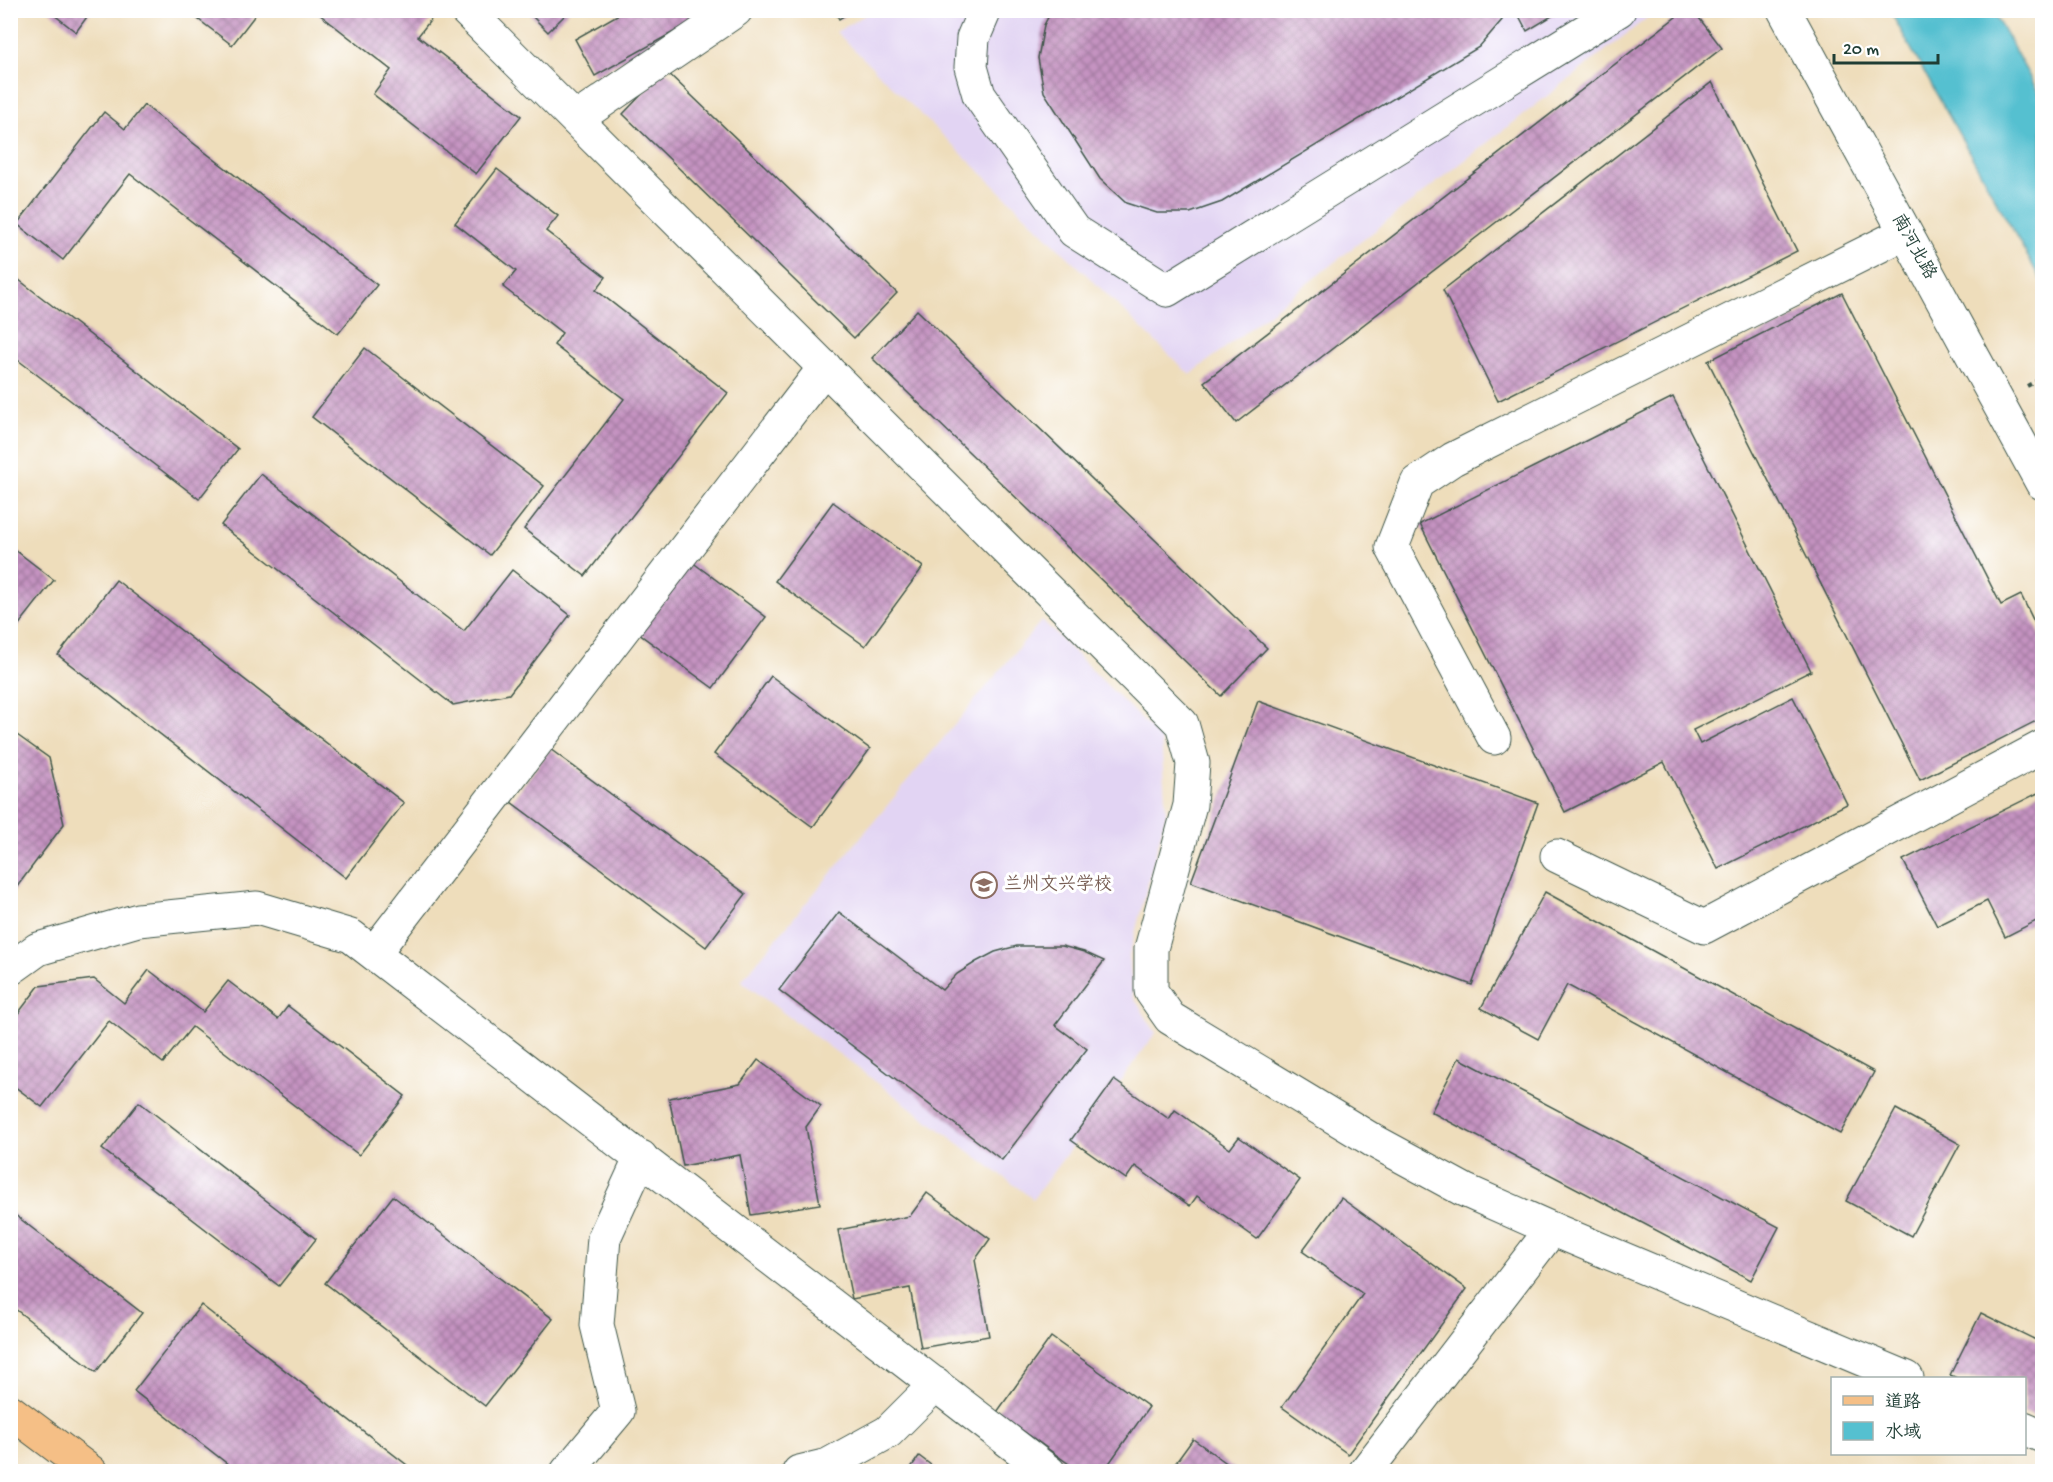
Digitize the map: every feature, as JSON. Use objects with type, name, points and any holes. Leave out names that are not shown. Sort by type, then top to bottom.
[{"type":"main road","points":[[10,1411],[91,1472]]},
{"type":"street","points":[[466,10],[1182,724],[1193,763],[1190,805],[1151,949],[1151,992],[1170,1018],[1382,1146],[1464,1190],[1905,1377]]},
{"type":"street","points":[[576,119],[736,10]]},
{"type":"street","points":[[985,10],[973,38],[971,67],[979,95],[1074,231],[1167,290],[1619,10]]},
{"type":"street","name":"南河北路","points":[[1784,10],[2043,483]]},
{"type":"street","points":[[1494,738],[1392,547],[1417,483],[1453,459],[1905,233]]},
{"type":"street","points":[[374,953],[825,367]]},
{"type":"street","points":[[1557,856],[1704,927],[2043,747]]},
{"type":"street","points":[[10,969],[38,949],[138,920],[257,908],[351,936],[1049,1472]]},
{"type":"street","points":[[567,1472],[618,1411],[597,1325],[603,1249],[604,1238],[640,1157]]},
{"type":"street","points":[[1365,1472],[1552,1228]]},
{"type":"street","points":[[799,1472],[828,1465],[888,1432],[936,1384]]},
{"type":"street","points":[[2026,1428],[2043,1436]]},
{"type":"shaded area","points":[[874,10],[1656,11],[1190,375],[836,32]]},
{"type":"shaded area","name":"兰州文兴学校","points":[[1042,620],[1161,739],[1166,814],[1129,956],[1133,996],[1156,1033],[1033,1199],[741,981]]},
{"type":"water","points":[[1890,11],[1993,11],[2042,99],[2042,282]]},
{"type":"building","points":[[48,10],[92,10],[76,32]]},
{"type":"building","points":[[186,10],[259,10],[232,45]]},
{"type":"building","points":[[314,10],[422,10],[432,18],[418,36],[521,116],[476,174],[373,94],[391,70]]},
{"type":"building","points":[[526,10],[570,10],[548,32]]},
{"type":"building","points":[[626,10],[713,10],[595,76],[575,39]]},
{"type":"building","points":[[834,10],[853,10],[839,19]]},
{"type":"building","points":[[1052,10],[1506,10],[1502,20],[1479,47],[1222,202],[1190,213],[1157,213],[1126,203],[1100,179],[1044,92],[1038,58],[1044,25]]},
{"type":"building","points":[[1516,10],[1562,10],[1527,31]]},
{"type":"building","points":[[1685,10],[1693,10],[1722,48],[1236,423],[1204,382]]},
{"type":"building","points":[[665,70],[897,293],[854,338],[623,114]]},
{"type":"building","points":[[1712,82],[1797,251],[1498,401],[1443,290]]},
{"type":"building","points":[[144,105],[377,285],[338,334],[130,174],[63,260],[17,224],[104,112],[125,129]]},
{"type":"building","points":[[497,169],[558,216],[546,231],[606,277],[596,290],[728,393],[585,576],[524,529],[624,399],[554,345],[562,333],[503,287],[516,271],[455,223]]},
{"type":"building","points":[[10,273],[238,449],[199,499],[10,354]]},
{"type":"building","points":[[1842,293],[2001,605],[2021,595],[2042,638],[2042,718],[1920,780],[1708,361]]},
{"type":"building","points":[[917,310],[1267,648],[1221,696],[872,358]]},
{"type":"building","points":[[365,348],[544,486],[490,555],[312,417]]},
{"type":"building","points":[[1673,397],[1811,671],[1693,730],[1700,744],[1793,697],[1847,804],[1718,869],[1664,762],[1565,812],[1420,524]]},
{"type":"building","points":[[261,474],[464,631],[512,570],[570,615],[509,694],[453,705],[221,525]]},
{"type":"building","points":[[833,502],[923,567],[865,646],[775,581]]},
{"type":"building","points":[[10,546],[54,580],[10,636]]},
{"type":"building","points":[[688,559],[766,617],[713,688],[635,631]]},
{"type":"building","points":[[116,580],[404,803],[346,878],[58,655]]},
{"type":"building","points":[[771,676],[870,749],[813,827],[714,754]]},
{"type":"building","points":[[1258,701],[1538,803],[1472,985],[1191,882]]},
{"type":"building","points":[[10,730],[49,758],[64,824],[10,896]]},
{"type":"building","points":[[550,749],[746,894],[706,947],[511,802]]},
{"type":"building","points":[[2042,791],[2042,918],[2005,937],[1987,901],[1937,926],[1903,860]]},
{"type":"building","points":[[1545,892],[1874,1072],[1840,1134],[1567,985],[1538,1039],[1481,1008]]},
{"type":"building","points":[[839,912],[942,990],[957,974],[976,962],[995,952],[1017,946],[1062,946],[1104,961],[1055,1025],[1087,1049],[1002,1160],[779,990]]},
{"type":"building","points":[[149,970],[203,1012],[228,981],[278,1019],[288,1006],[405,1096],[359,1155],[192,1027],[163,1063],[109,1021],[42,1107],[10,1083],[10,1024],[39,986],[94,979],[124,1003]]},
{"type":"building","points":[[1459,1058],[1779,1227],[1751,1280],[1431,1112]]},
{"type":"building","points":[[758,1060],[821,1106],[806,1127],[820,1204],[751,1215],[740,1155],[683,1166],[669,1098],[740,1084]]},
{"type":"building","points":[[1114,1080],[1169,1119],[1175,1110],[1230,1149],[1239,1137],[1300,1180],[1257,1239],[1197,1196],[1190,1206],[1135,1166],[1126,1179],[1071,1140]]},
{"type":"building","points":[[139,1102],[316,1239],[279,1286],[102,1149]]},
{"type":"building","points":[[1896,1109],[1960,1144],[1911,1236],[1846,1201]]},
{"type":"building","points":[[927,1193],[990,1239],[975,1260],[989,1336],[921,1348],[910,1288],[852,1299],[838,1230],[910,1216]]},
{"type":"building","points":[[393,1196],[553,1319],[485,1406],[325,1283]]},
{"type":"building","points":[[1341,1198],[1467,1289],[1348,1454],[1282,1407],[1363,1294],[1302,1251]]},
{"type":"building","points":[[10,1211],[142,1313],[96,1372],[10,1305]]},
{"type":"building","points":[[201,1305],[416,1472],[238,1472],[134,1391]]},
{"type":"building","points":[[1981,1313],[2042,1343],[2042,1420],[2026,1413],[2026,1377],[1955,1377],[1950,1375]]},
{"type":"building","points":[[1051,1337],[1149,1407],[1103,1472],[1080,1472],[997,1412]]},
{"type":"building","points":[[1193,1439],[1239,1472],[1169,1472]]},
{"type":"building","points":[[919,1456],[940,1472],[908,1472]]},
{"type":"place","name":"兰州文兴学校","points":[[984,885]]}]
